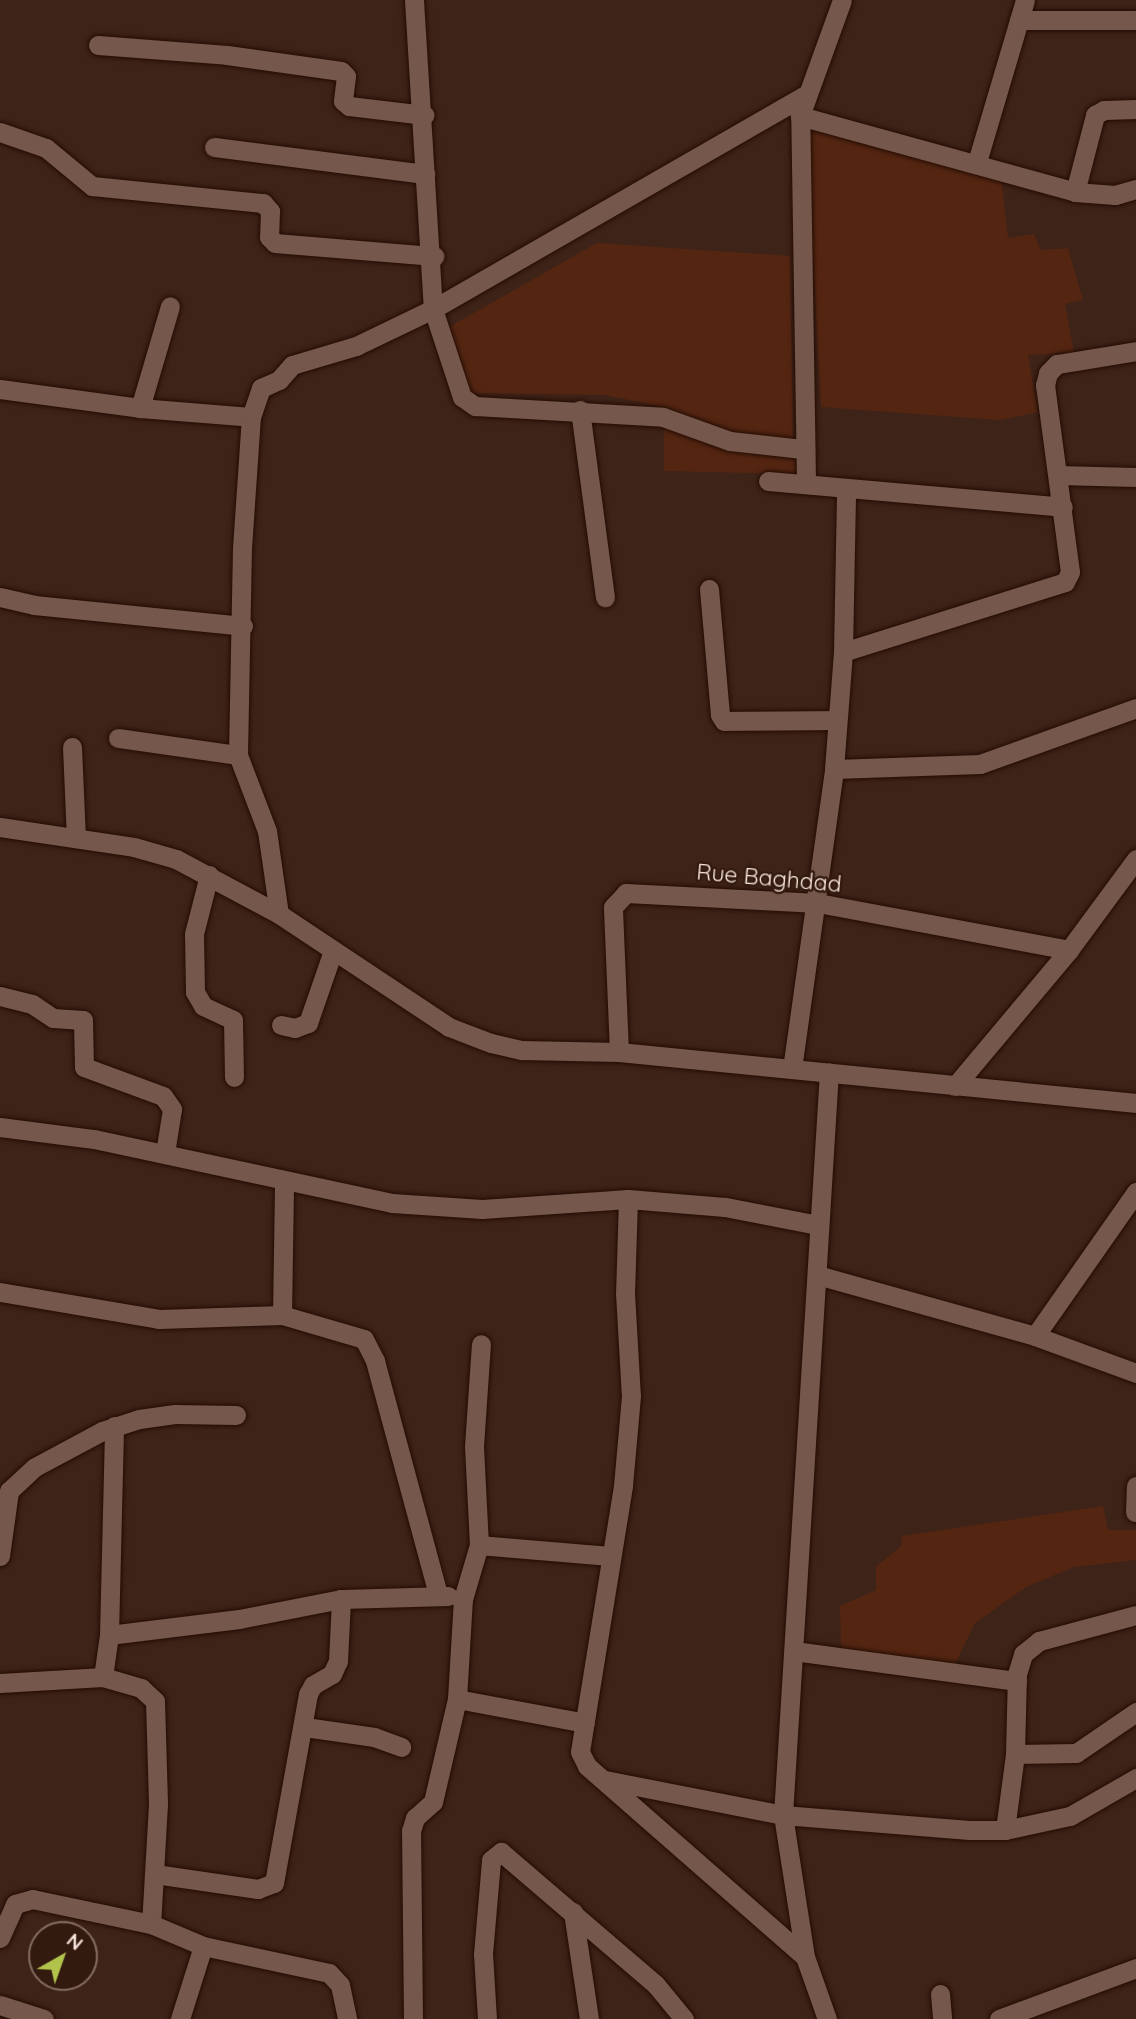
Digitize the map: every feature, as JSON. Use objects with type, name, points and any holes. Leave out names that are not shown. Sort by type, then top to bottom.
[{"type":"street","points":[[414,0],[433,256],[433,309],[468,403],[663,417],[730,440],[803,449]]},
{"type":"street","points":[[806,481],[803,449],[800,116],[804,96],[842,0]]},
{"type":"street","points":[[977,162],[1025,0]]},
{"type":"street","points":[[1019,20],[1136,20]]},
{"type":"street","points":[[99,45],[227,55],[341,71],[346,76],[343,101],[349,106],[424,115]]},
{"type":"street","points":[[278,914],[267,831],[238,755],[243,626],[242,548],[251,417],[263,384],[279,380],[292,365],[356,346],[433,309],[804,96]]},
{"type":"street","points":[[1074,192],[1095,115],[1104,110],[1136,109]]},
{"type":"street","points":[[800,116],[977,162],[1074,192],[1115,195],[1136,190]]},
{"type":"street","points":[[0,132],[46,148],[92,186],[263,203],[270,211],[269,237],[275,243],[433,256]]},
{"type":"street","points":[[214,147],[425,174]]},
{"type":"street","points":[[140,408],[170,306]]},
{"type":"street","points":[[843,652],[1065,582],[1070,572],[1045,385],[1048,373],[1057,364],[1136,351]]},
{"type":"street","points":[[0,389],[140,408],[251,417]]},
{"type":"street","points":[[580,410],[605,597]]},
{"type":"street","points":[[1058,475],[1136,477]]},
{"type":"street","points":[[768,481],[806,481],[846,491],[1063,507]]},
{"type":"street","points":[[792,1069],[818,903],[834,769],[835,720],[843,652],[846,491]]},
{"type":"street","points":[[709,589],[719,715],[724,721],[835,720]]},
{"type":"street","points":[[0,597],[34,605],[243,626]]},
{"type":"street","points":[[834,769],[980,764],[1136,708]]},
{"type":"street","points":[[118,738],[238,755]]},
{"type":"street","points":[[72,747],[76,837]]},
{"type":"street","points":[[0,827],[134,847],[209,875],[278,914],[449,1027],[491,1043],[561,1053],[619,1052],[1136,1103]]},
{"type":"street","points":[[955,1086],[1069,950],[1136,859]]},
{"type":"street","points":[[209,875],[194,934],[195,992],[203,1006],[233,1020],[234,1077]]},
{"type":"street","name":"Rue Baghdad","points":[[619,1052],[613,907],[626,892],[818,903],[1069,950]]},
{"type":"street","points":[[281,1025],[295,1028],[308,1023],[333,951]]},
{"type":"street","points":[[0,996],[32,1004],[53,1018],[83,1020],[84,1067],[163,1096],[172,1110],[165,1153]]},
{"type":"street","points":[[827,2019],[805,1957],[783,1815],[818,1225],[830,1072]]},
{"type":"street","points":[[0,1127],[165,1153],[284,1181],[434,1208],[628,1199],[725,1207],[818,1225]]},
{"type":"street","points":[[282,1315],[284,1181]]},
{"type":"street","points":[[1035,1336],[1136,1192]]},
{"type":"street","points":[[628,1199],[625,1293],[631,1396],[623,1486],[610,1556],[582,1758],[805,1957]]},
{"type":"street","points":[[817,1275],[1035,1336],[1136,1373]]},
{"type":"street","points":[[0,1292],[159,1319],[282,1315],[351,1334],[369,1344],[438,1595]]},
{"type":"street","points":[[413,2019],[411,1831],[415,1818],[433,1802],[457,1699],[463,1599],[479,1545],[474,1446],[481,1344]]},
{"type":"street","points":[[0,1556],[5,1508],[13,1485],[35,1467],[114,1426],[175,1414],[236,1415]]},
{"type":"street","points":[[103,1678],[110,1635],[114,1426]]},
{"type":"street","points":[[1135,1512],[1136,1486]]},
{"type":"street","points":[[479,1545],[610,1556]]},
{"type":"street","points":[[110,1635],[239,1619],[341,1599],[438,1595],[463,1599]]},
{"type":"street","points":[[155,1874],[258,1889],[271,1886],[280,1866],[310,1688],[332,1674],[338,1661],[341,1599]]},
{"type":"street","points":[[1005,1830],[1015,1754],[1019,1661],[1034,1643],[1136,1616]]},
{"type":"street","points":[[794,1651],[1017,1681]]},
{"type":"street","points":[[0,1683],[103,1678],[149,1693],[159,1714],[151,1924]]},
{"type":"street","points":[[457,1699],[585,1723]]},
{"type":"street","points":[[1015,1754],[1076,1753],[1136,1712]]},
{"type":"street","points":[[305,1727],[374,1737],[401,1747]]},
{"type":"street","points":[[604,1780],[783,1815],[1005,1830],[1070,1816],[1136,1778]]},
{"type":"street","points":[[487,2019],[483,1954],[492,1856],[505,1854],[656,1984],[684,2019]]},
{"type":"street","points":[[0,1938],[15,1904],[32,1899],[151,1924],[203,1946],[329,1973],[341,1985],[347,2019]]},
{"type":"street","points":[[573,1912],[589,2019]]},
{"type":"street","points":[[180,2019],[203,1946]]},
{"type":"street","points":[[999,2019],[1136,1968]]},
{"type":"street","points":[[940,1994],[942,2019]]},
{"type":"street","points":[[0,2005],[44,2019]]},
{"type":"shaded area","points":[[806,126],[1001,177],[1008,238],[1034,234],[1041,250],[1068,248],[1083,300],[1065,304],[1074,353],[1028,355],[1038,412],[1000,420],[821,407]]},
{"type":"shaded area","points":[[597,243],[790,256],[793,441],[717,433],[665,407],[604,395],[471,393],[449,327]]},
{"type":"shaded area","points":[[664,426],[794,457],[798,474],[664,471]]},
{"type":"shaded area","points":[[1103,1506],[1108,1530],[1136,1530],[1136,1560],[1074,1567],[1026,1587],[975,1623],[955,1664],[841,1649],[840,1606],[876,1590],[876,1567],[901,1546],[902,1536]]}]
